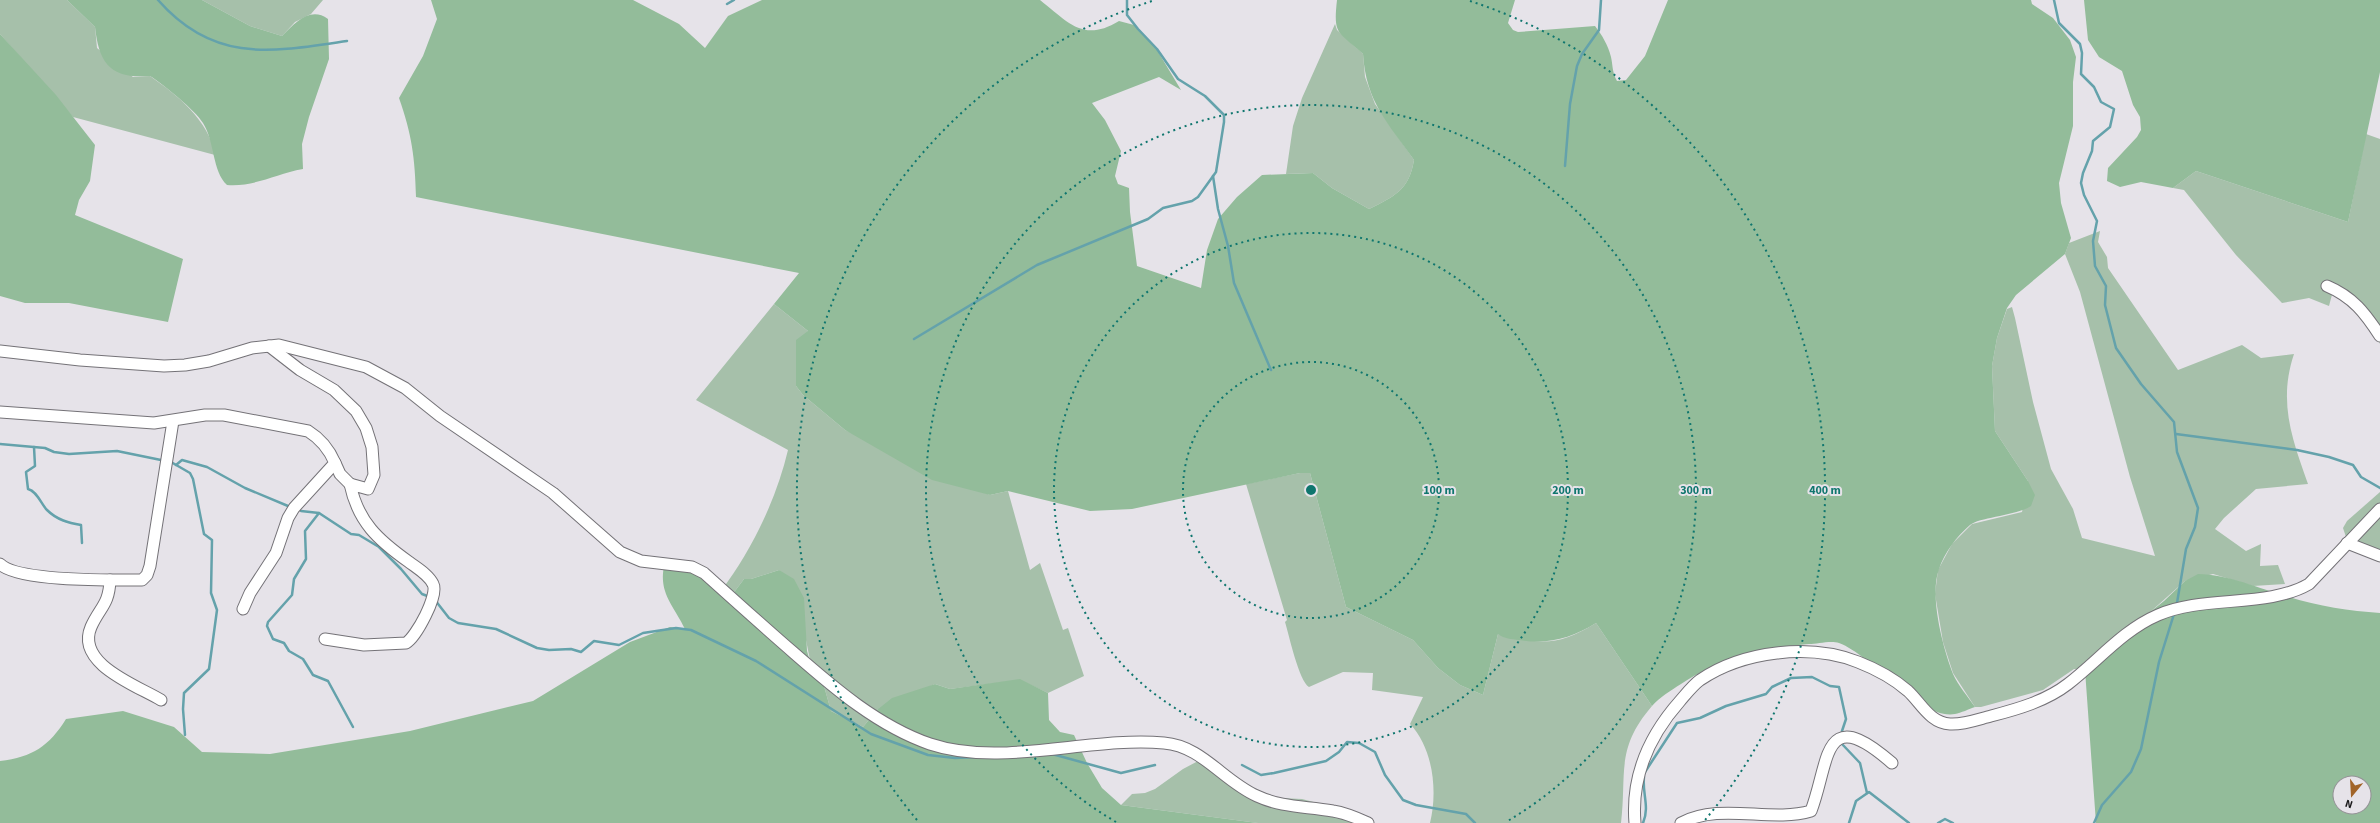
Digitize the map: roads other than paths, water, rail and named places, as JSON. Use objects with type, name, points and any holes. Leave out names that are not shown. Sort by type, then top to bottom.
[{"type":"street","points":[[2327,286],[2351,298],[2362,308],[2380,336]]},
{"type":"street","points":[[0,412],[136,422],[173,421],[205,415],[224,415],[308,431],[324,444],[340,474],[350,484],[368,488],[374,475],[372,447],[366,428],[356,411],[334,390],[300,370],[269,346]]},
{"type":"street","points":[[0,351],[80,360],[171,366],[209,361],[252,348],[269,346],[293,347],[366,367],[382,374],[559,497],[620,552],[641,561],[692,566],[704,573],[810,668],[842,694],[871,714],[914,738],[947,748],[989,752],[1066,749],[1126,741],[1167,743],[1192,750],[1236,784],[1270,802],[1286,807],[1332,811],[1368,823]]},
{"type":"street","points":[[0,564],[12,572],[37,576],[110,580],[142,580],[147,575],[173,421]]},
{"type":"street","points":[[243,609],[250,593],[276,554],[288,518],[294,508],[335,463]]},
{"type":"street","points":[[325,639],[364,645],[406,643],[417,632],[434,590],[434,584],[425,574],[390,548],[367,526],[354,504],[350,484]]},
{"type":"street","points":[[1635,823],[1633,803],[1636,784],[1651,740],[1665,718],[1698,681],[1730,664],[1772,653],[1825,654],[1856,661],[1888,676],[1910,693],[1935,719],[1950,724],[1961,723],[2009,712],[2055,693],[2068,684],[2111,645],[2159,614],[2202,604],[2278,595],[2300,590],[2309,584],[2346,543],[2380,509]]},
{"type":"street","points":[[2346,543],[2380,556]]},
{"type":"street","points":[[110,580],[109,596],[90,628],[90,647],[94,655],[110,671],[161,700]]},
{"type":"street","points":[[1681,823],[1691,818],[1708,814],[1754,819],[1801,816],[1811,811],[1827,752],[1834,741],[1846,736],[1860,740],[1875,748],[1892,763]]},
{"type":"waterway","points":[[158,0],[179,21],[201,35],[223,44],[245,49],[269,50],[347,41]]},
{"type":"waterway","points":[[727,4],[734,0]]},
{"type":"waterway","points":[[914,339],[1037,265],[1148,219],[1163,208],[1192,201],[1198,197],[1216,172],[1224,115],[1205,96],[1178,79],[1157,49],[1127,15],[1127,0]]},
{"type":"waterway","points":[[1565,166],[1570,104],[1577,66],[1582,54],[1599,30],[1601,0]]},
{"type":"waterway","points":[[2054,0],[2059,23],[2080,44],[2082,53],[2081,74],[2094,87],[2101,102],[2114,109],[2110,127],[2093,141],[2092,151],[2083,173],[2081,183],[2084,195],[2097,221],[2093,241],[2095,266],[2106,286],[2105,305],[2116,348],[2141,384],[2174,422],[2177,452],[2198,508],[2195,527],[2186,549],[2177,603]]},
{"type":"waterway","points":[[1213,176],[1218,209],[1228,246],[1234,283],[1271,370]]},
{"type":"waterway","points":[[2176,434],[2297,450],[2329,457],[2353,465],[2361,477],[2380,488]]},
{"type":"waterway","points":[[0,444],[45,448],[54,452],[69,454],[117,451],[161,460]]},
{"type":"waterway","points":[[34,447],[35,466],[26,472],[28,489],[34,492],[47,510],[59,519],[81,525],[82,543]]},
{"type":"waterway","points":[[176,465],[182,460],[207,467],[245,488],[288,506]]},
{"type":"waterway","points":[[171,462],[190,473],[193,479],[204,534],[212,540],[211,593],[217,610],[209,669],[184,693],[183,709],[185,735]]},
{"type":"waterway","points":[[301,511],[319,513],[351,534],[359,535],[379,547],[401,569],[422,594],[430,597]]},
{"type":"waterway","points":[[319,513],[305,531],[306,559],[294,579],[292,595],[268,622],[267,626],[273,639],[284,643],[289,651],[303,659],[313,675],[328,681],[353,727]]},
{"type":"waterway","points":[[435,600],[449,618],[458,623],[496,629],[537,648],[549,650],[571,649],[581,652],[594,641],[619,645],[643,633],[676,628],[691,630],[756,661],[871,734],[928,755],[955,758],[977,757]]},
{"type":"waterway","points":[[2094,823],[2102,805],[2131,772],[2141,749],[2159,662],[2174,614]]},
{"type":"waterway","points":[[1645,772],[1677,723],[1700,718],[1726,706],[1766,694],[1772,687],[1791,678],[1812,677],[1830,686],[1839,687],[1846,719],[1842,731]]},
{"type":"waterway","points":[[1242,765],[1261,775],[1274,773],[1326,761],[1339,752],[1347,742],[1359,743],[1375,752],[1385,775],[1403,800],[1416,805],[1466,814],[1475,823]]},
{"type":"waterway","points":[[1842,744],[1860,763],[1867,793]]},
{"type":"waterway","points":[[1052,754],[1121,773],[1155,765]]},
{"type":"waterway","points":[[1643,823],[1646,811],[1644,777]]},
{"type":"waterway","points":[[1849,823],[1856,801],[1869,792],[1909,823]]},
{"type":"waterway","points":[[1938,823],[1945,819],[1953,823]]}]
